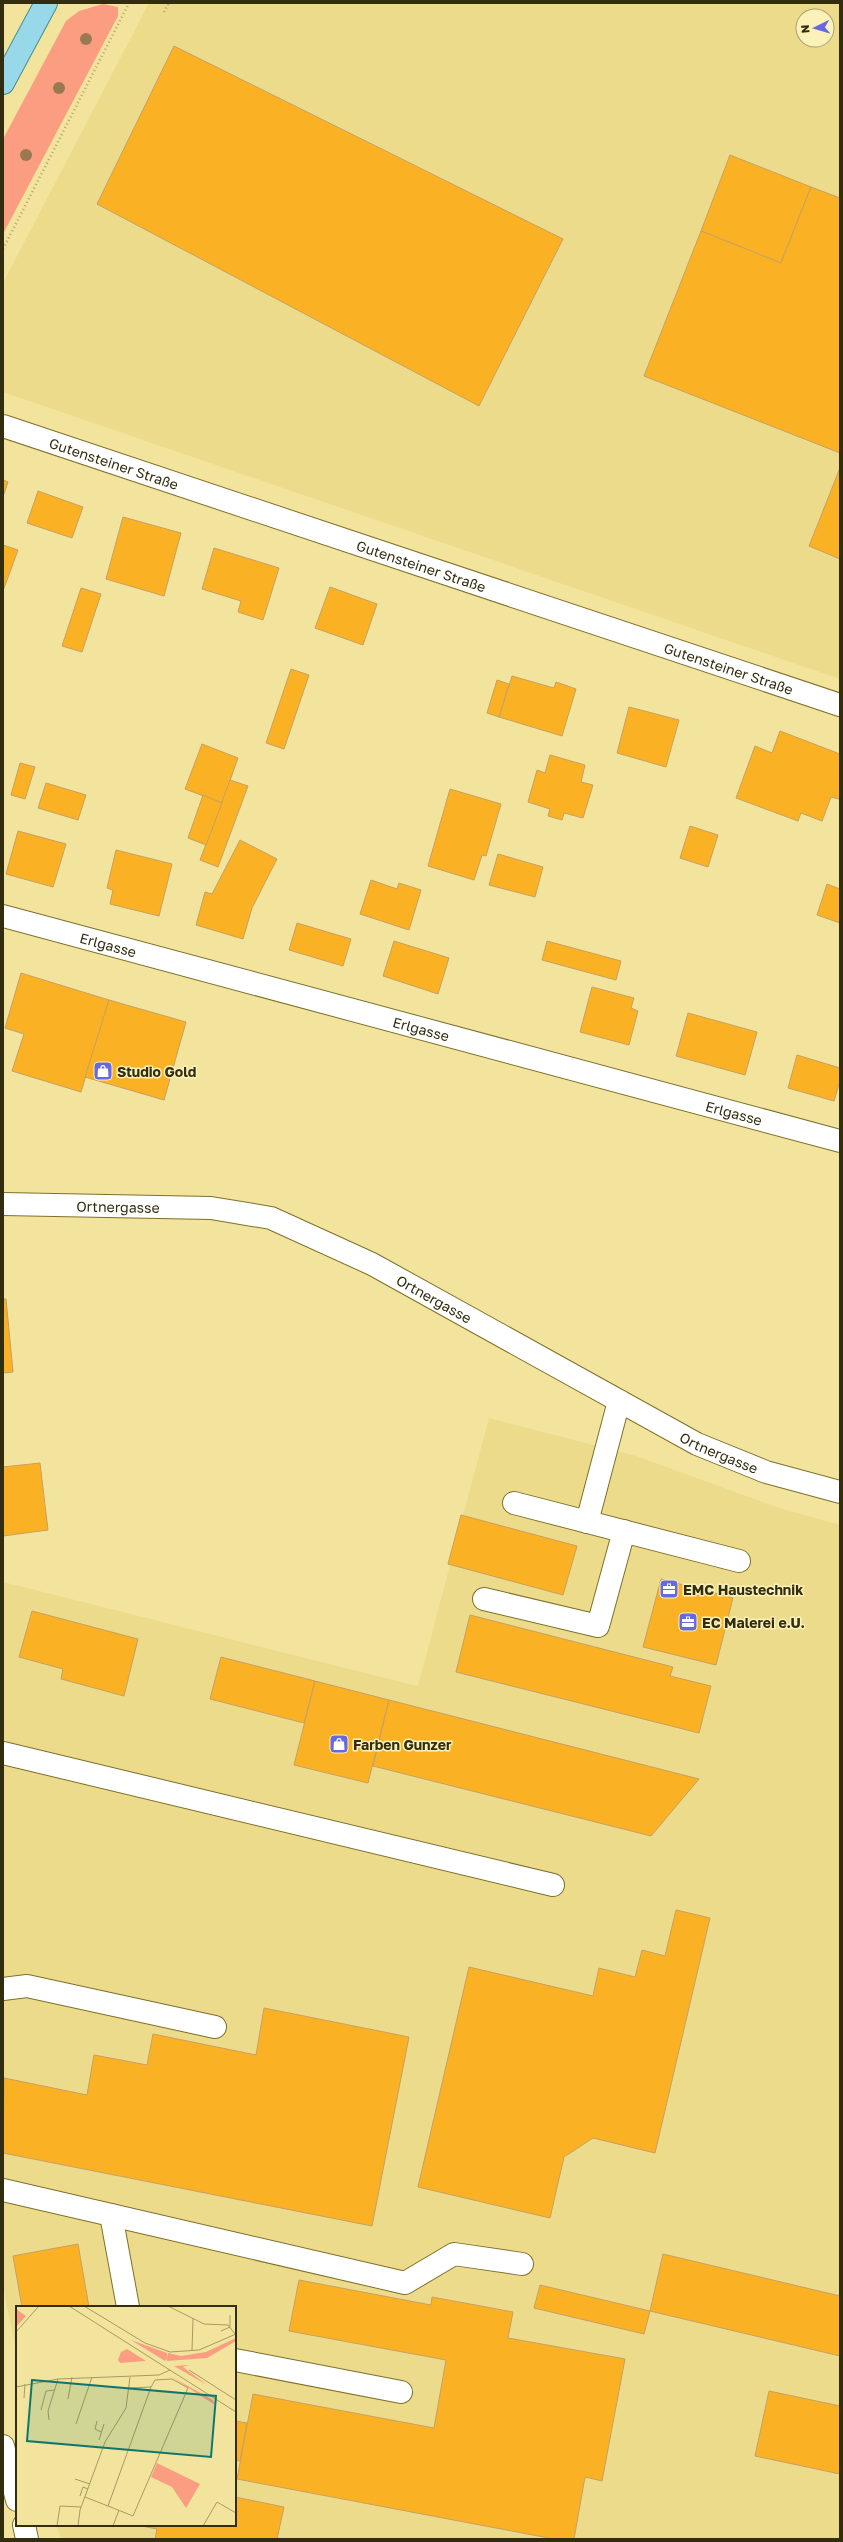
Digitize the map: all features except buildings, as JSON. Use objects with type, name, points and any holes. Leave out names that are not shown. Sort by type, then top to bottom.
[{"type":"main road","points":[[3,83],[46,3]]},
{"type":"street","name":"Gutensteiner Straße","points":[[3,426],[840,705]]},
{"type":"street","name":"Erlgasse","points":[[3,916],[840,1141]]},
{"type":"street","name":"Ortnergasse","points":[[3,1204],[210,1208],[271,1218],[372,1264],[697,1444],[766,1472],[840,1492]]},
{"type":"street","points":[[587,1522],[619,1401]]},
{"type":"street","points":[[514,1503],[739,1561]]},
{"type":"street","points":[[484,1599],[598,1626],[624,1531]]},
{"type":"street","points":[[3,1753],[553,1885]]},
{"type":"street","points":[[3,1989],[27,1986],[215,2027]]},
{"type":"street","points":[[3,2190],[405,2283],[454,2254],[522,2264]]},
{"type":"street","points":[[111,2215],[128,2306]]},
{"type":"street","points":[[236,2360],[401,2392]]},
{"type":"street","points":[[3,2446],[16,2496]]},
{"type":"street","points":[[24,2526],[27,2539]]},
{"type":"path","points":[[3,249],[129,3]]},
{"type":"path","points":[[164,12],[169,3]]},
{"type":"shaded area","points":[[149,3],[840,3],[840,679],[3,392],[3,283]]},
{"type":"shaded area","points":[[103,4],[118,7],[118,16],[3,234],[3,139],[66,21],[79,11]]},
{"type":"shaded area","points":[[489,1418],[636,1456],[779,1508],[840,1525],[840,2539],[61,2539],[56,2526],[236,2526],[236,2306],[16,2306],[16,2349],[3,2287],[3,1582],[418,1686]]},
{"type":"place","name":"Studio Gold","points":[[103,1071]]},
{"type":"place","name":"EMC Haustechnik","points":[[669,1589]]},
{"type":"place","name":"EC Malerei e.U.","points":[[688,1622]]},
{"type":"place","name":"Farben Gunzer","points":[[339,1744]]}]
